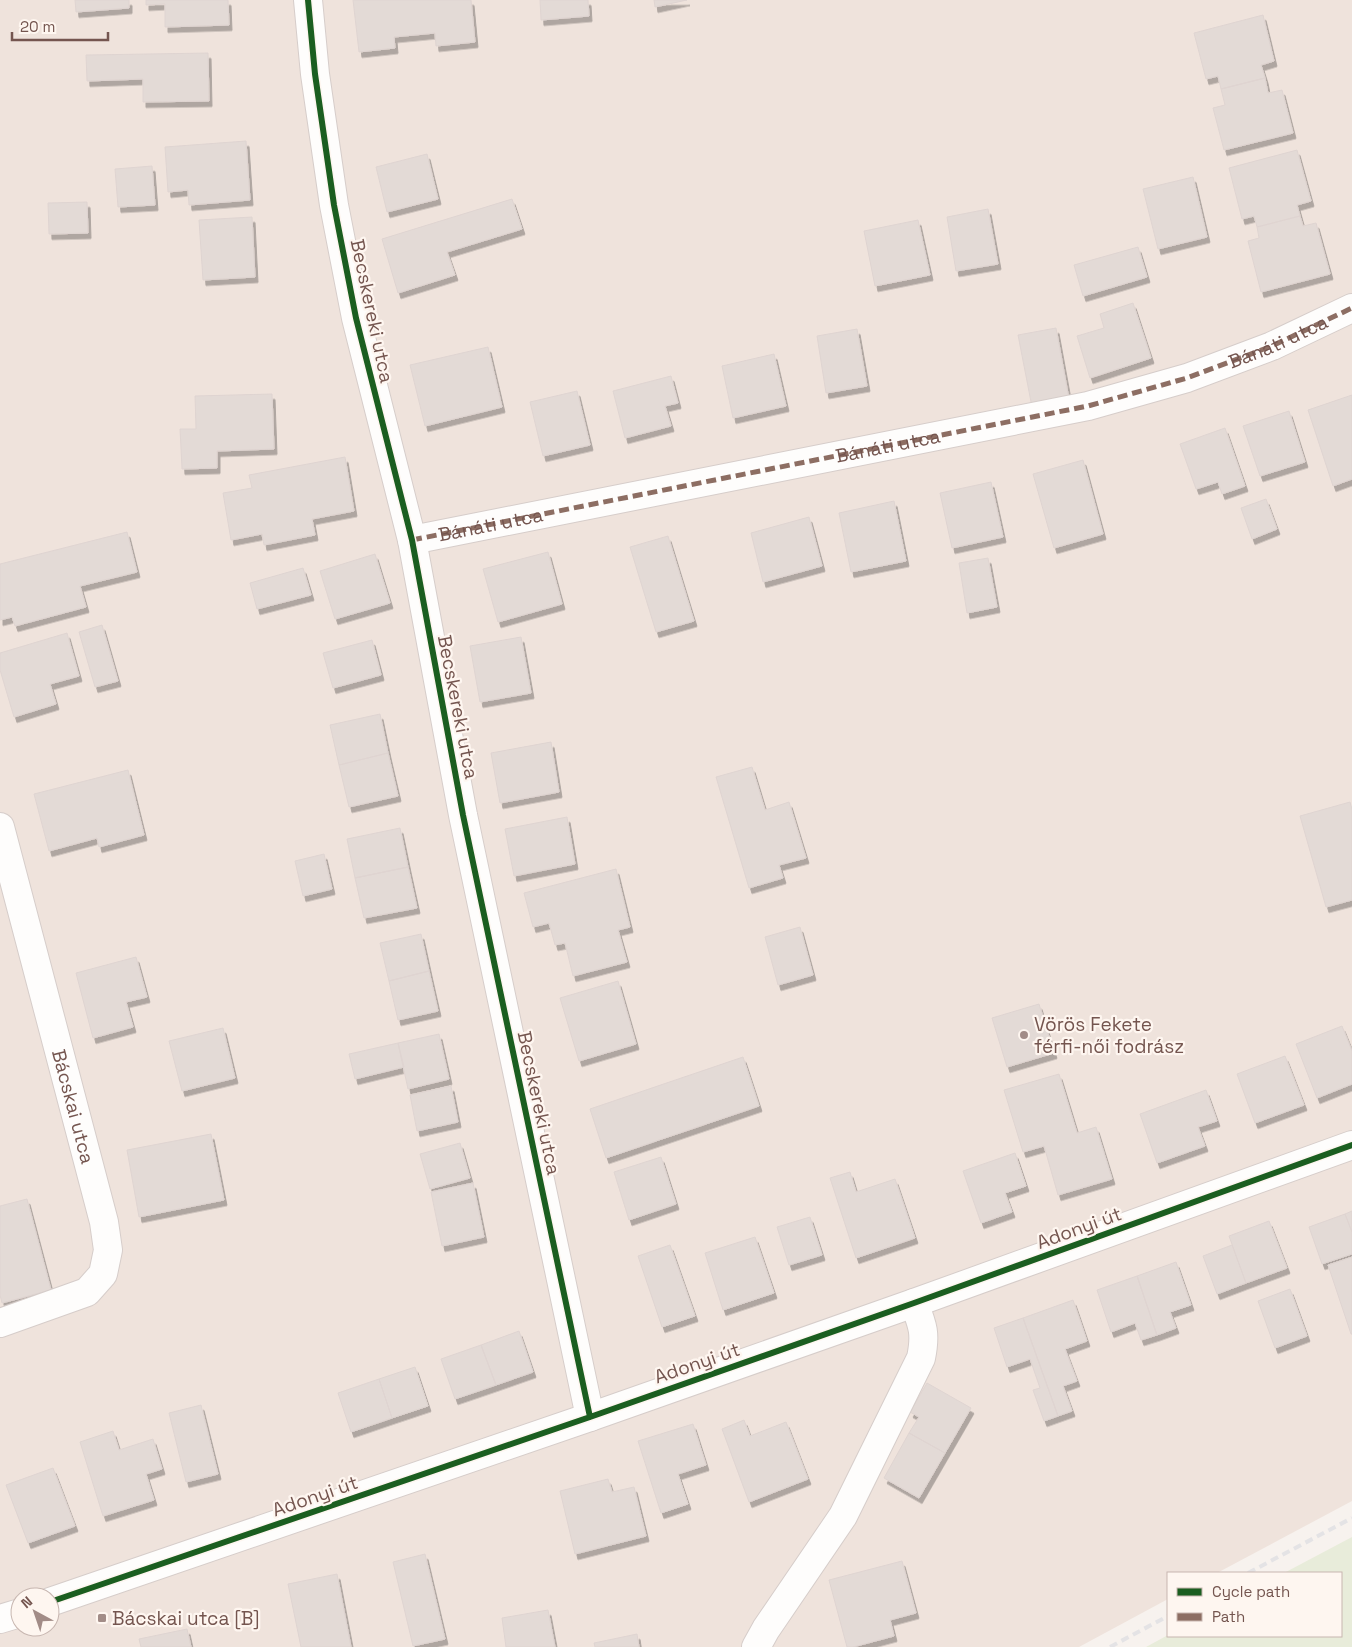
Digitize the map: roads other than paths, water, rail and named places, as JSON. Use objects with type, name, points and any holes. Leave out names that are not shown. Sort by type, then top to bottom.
[{"type":"street","name":"Becskereki utca","points":[[308,0],[315,74],[334,205],[356,318],[412,540],[463,815],[590,1417]]},
{"type":"street","name":"Bánáti utca","points":[[412,540],[1088,406],[1188,378],[1272,346],[1352,308]]},
{"type":"street","name":"Bácskai utca","points":[[0,827],[104,1222],[108,1250],[103,1274],[87,1292],[0,1323]]},
{"type":"street","name":"Adonyi út","points":[[60,1599],[590,1417],[914,1303],[1352,1145]]},
{"type":"street","points":[[756,1647],[843,1516],[922,1358],[924,1328],[914,1303]]},
{"type":"railway","points":[[1250,1572],[1352,1518]]},
{"type":"railway","points":[[1110,1647],[1167,1617]]},
{"type":"place","name":"Vörös Fekete férfi-női fodrász","points":[[1024,1035]]},
{"type":"place","name":"Bácskai utca [B]","points":[[102,1618]]}]
